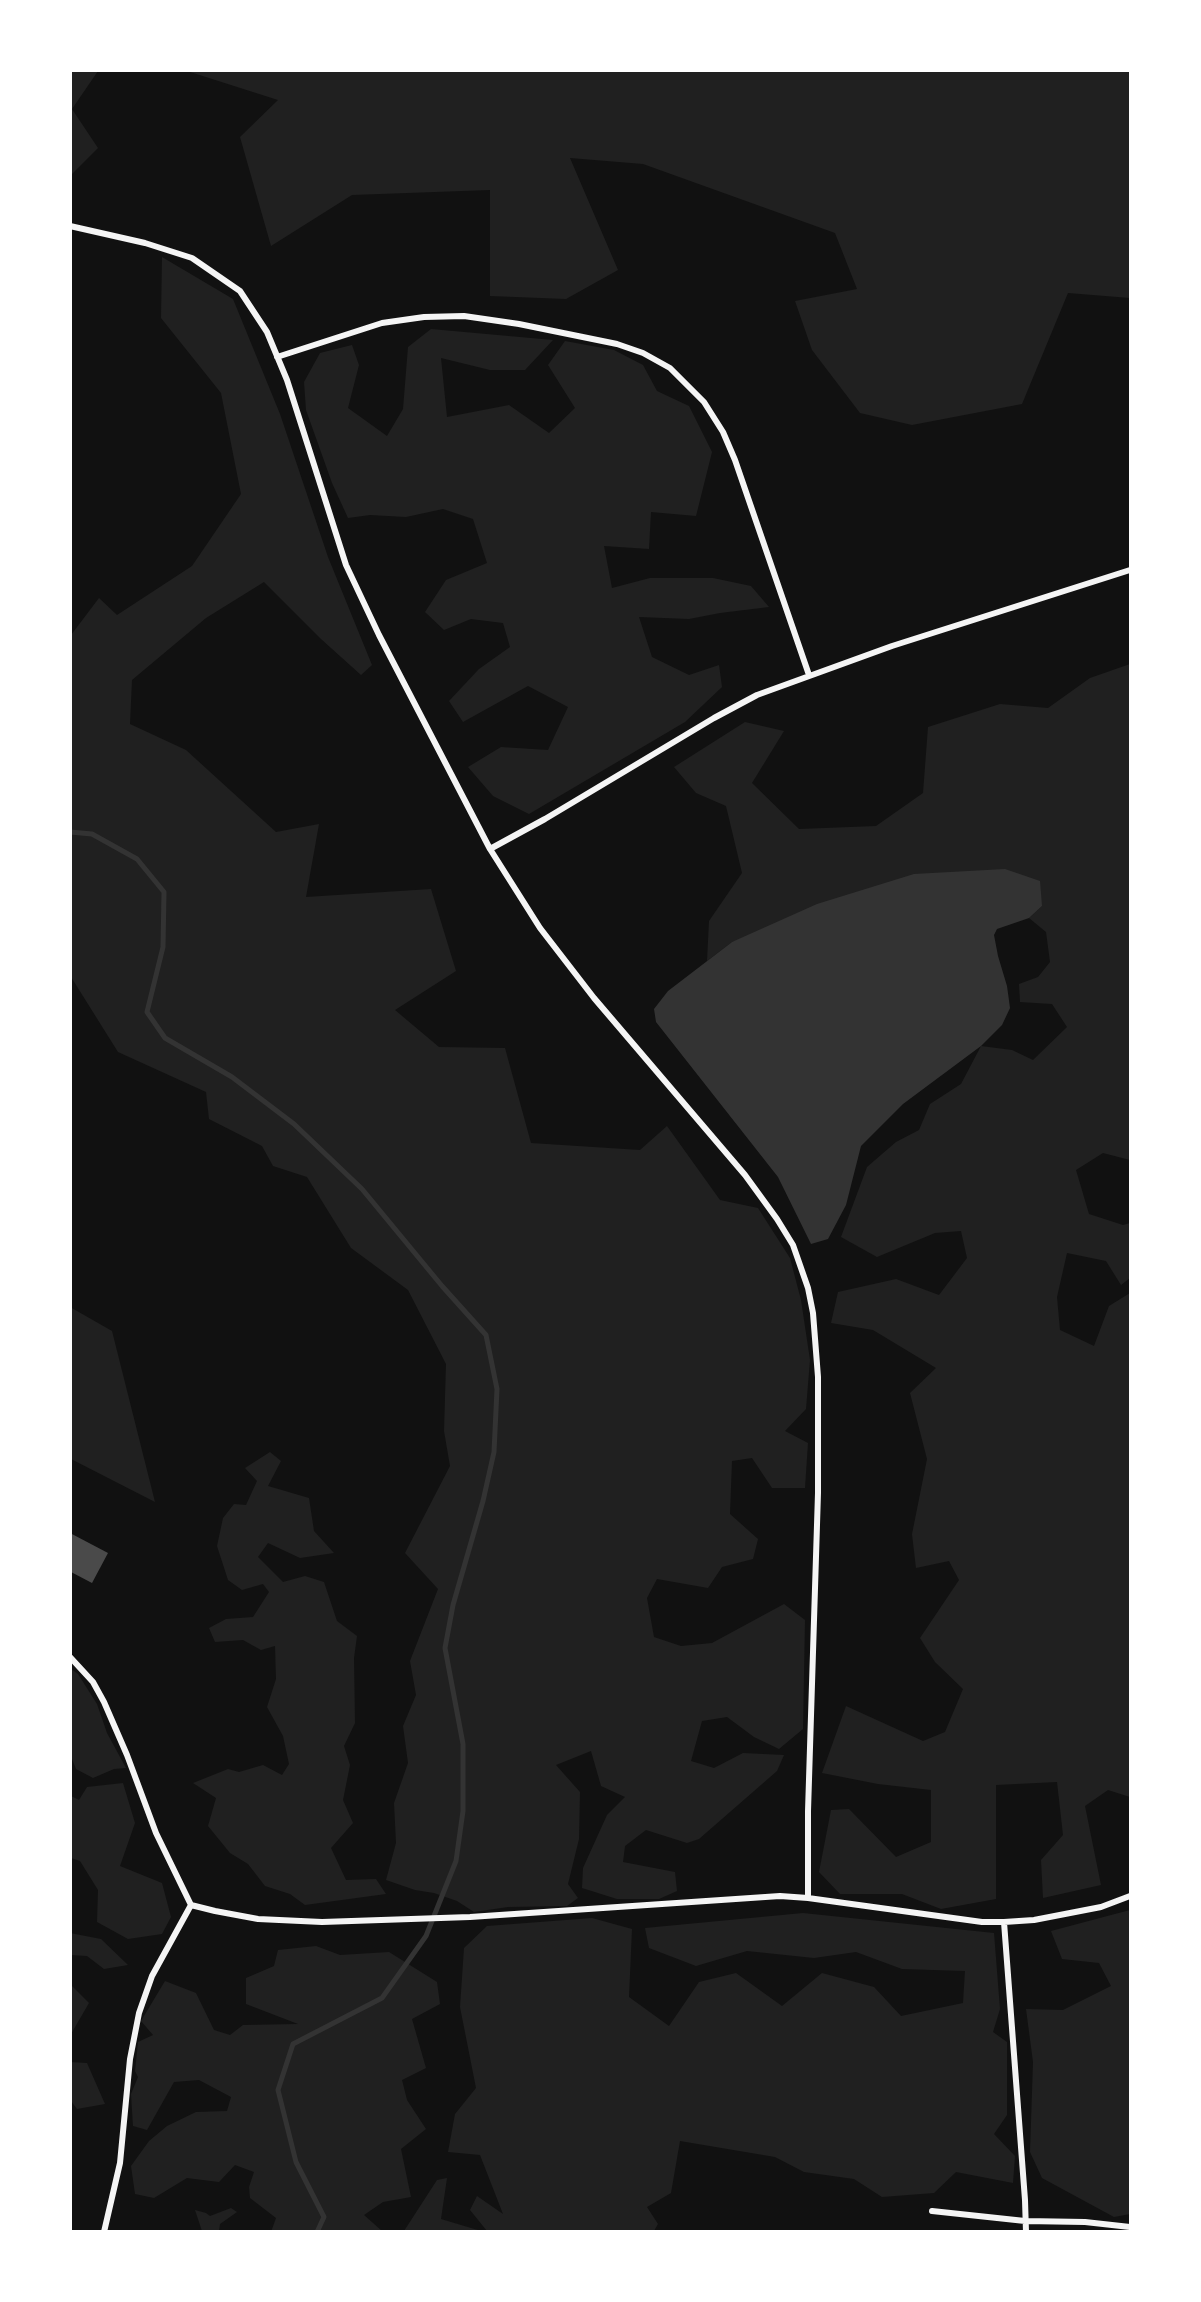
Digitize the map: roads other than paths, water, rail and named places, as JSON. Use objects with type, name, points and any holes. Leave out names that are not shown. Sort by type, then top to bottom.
[{"type":"street","points":[[70,226],[144,243],[192,258],[240,291],[267,332],[287,380],[346,565],[379,635],[490,849],[524,906],[594,998],[745,1175],[793,1245],[808,1288],[816,1340],[818,1435],[808,1811],[808,1898]]},
{"type":"street","points":[[277,357],[382,323],[424,317],[464,316],[519,324],[617,344],[643,353],[670,368],[704,402],[723,432],[735,460],[809,675]]},
{"type":"street","points":[[490,849],[757,695],[892,646],[1131,570]]},
{"type":"street","points":[[70,1658],[93,1682],[104,1702],[128,1755],[156,1833],[191,1905]]},
{"type":"street","points":[[191,1905],[258,1919],[322,1922],[424,1920],[780,1896],[808,1898],[890,1911],[1004,1922],[1034,1920],[1101,1906],[1131,1896]]},
{"type":"street","points":[[104,2232],[120,2163],[130,2059],[139,2013],[152,1976],[191,1905]]},
{"type":"street","points":[[1004,1922],[1026,2232]]},
{"type":"street","points":[[932,2211],[1131,2227]]},
{"type":"waterway","points":[[70,832],[92,834],[137,859],[164,892],[163,947],[147,1012],[165,1038],[232,1077],[294,1124],[362,1189],[442,1286],[486,1335],[497,1389],[494,1452],[483,1501],[453,1605],[445,1648],[463,1744],[463,1811],[456,1861],[426,1936],[382,1998],[293,2044],[278,2090],[296,2162],[324,2217],[317,2232]]}]
